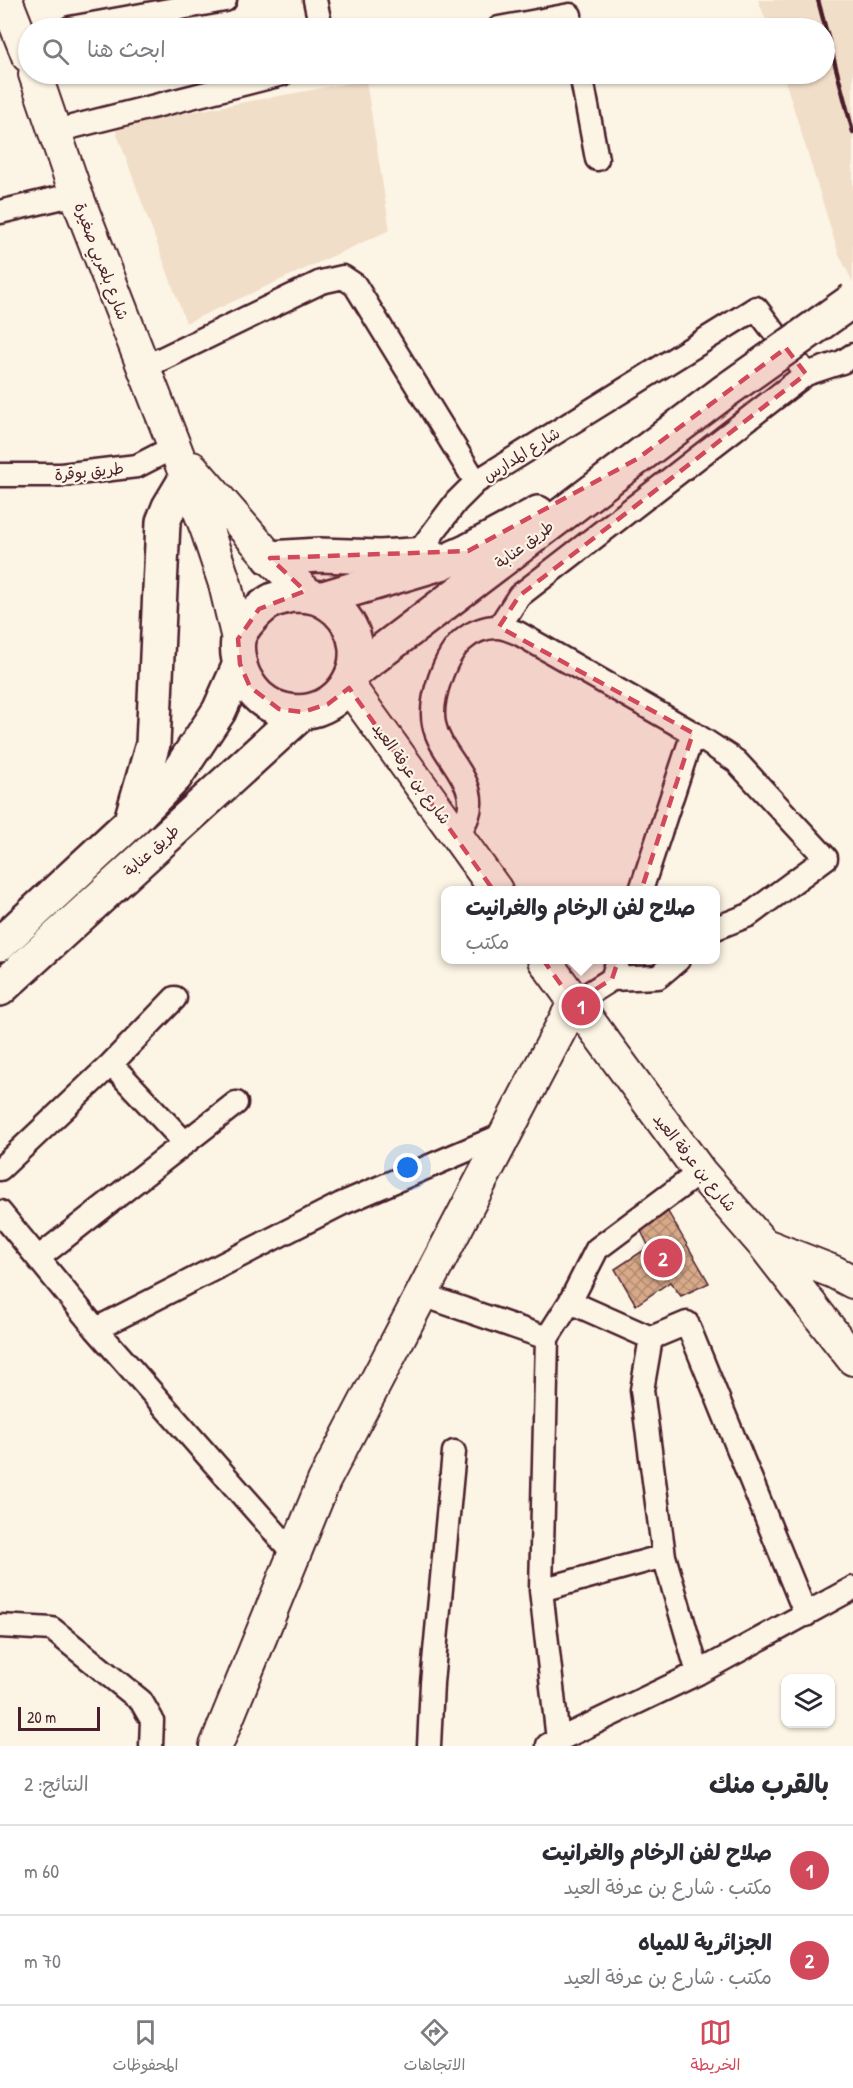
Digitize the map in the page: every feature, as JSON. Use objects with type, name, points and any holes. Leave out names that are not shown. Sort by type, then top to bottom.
[{"type":"main road","points":[[6,0],[18,26]]},
{"type":"main road","name":"شارع بلعربي صغيرة","points":[[39,84],[76,194],[218,562],[239,652]]},
{"type":"main road","name":"طريق عنابة","points":[[351,679],[724,392],[853,300]]},
{"type":"main road","name":"شارع بلعربي صغيرة","points":[[174,447],[270,558],[314,597]]},
{"type":"main road","name":"طريق عنابة","points":[[314,597],[392,579],[441,563],[468,551],[638,459]]},
{"type":"main road","points":[[131,822],[153,744],[163,522],[187,477]]},
{"type":"main road","points":[[270,558],[319,555],[380,557],[468,551]]},
{"type":"main road","points":[[291,595],[314,597],[333,606],[351,629],[356,650],[351,679],[328,704],[316,710],[303,712],[279,709],[258,696],[244,676],[239,652],[259,609],[274,600],[291,595]]},
{"type":"main road","name":"طريق عنابة","points":[[0,944],[131,822],[175,777],[219,711],[239,652]]},
{"type":"main road","name":"شارع بن عرفة العيد","points":[[351,679],[492,886]]},
{"type":"main road","name":"طريق عنابة","points":[[0,989],[303,712]]},
{"type":"main road","points":[[0,921],[41,905]]},
{"type":"main road","name":"شارع بن عرفة العيد","points":[[547,964],[700,1172],[764,1245],[853,1359]]},
{"type":"main road","points":[[216,1746],[324,1481],[574,1003]]},
{"type":"main road","points":[[764,1245],[834,1272],[853,1282]]},
{"type":"street","points":[[125,18],[225,0]]},
{"type":"street","points":[[315,0],[319,18]]},
{"type":"street","points":[[550,18],[570,14]]},
{"type":"street","points":[[56,131],[242,84]]},
{"type":"street","points":[[583,84],[597,159]]},
{"type":"street","points":[[0,212],[76,194]]},
{"type":"street","name":"شارع المدارس","points":[[143,368],[321,282],[343,277],[356,285],[476,482],[756,308],[806,374]]},
{"type":"street","points":[[499,627],[519,596],[806,374],[842,362],[853,355]]},
{"type":"street","name":"طريق بوقرة","points":[[0,475],[61,475],[137,466],[174,447]]},
{"type":"street","points":[[417,554],[456,502],[476,482]]},
{"type":"street","points":[[457,835],[467,820],[470,809],[469,794],[434,724],[434,703],[441,675],[451,654],[463,640],[479,630],[499,627],[519,633],[693,733],[736,761],[826,858],[749,915],[720,926]]},
{"type":"street","points":[[643,886],[693,733]]},
{"type":"street","points":[[574,1003],[615,969],[658,977],[673,964]]},
{"type":"street","points":[[0,1168],[111,1064],[176,998]]},
{"type":"street","points":[[111,1064],[185,1143]]},
{"type":"street","points":[[38,1258],[236,1103]]},
{"type":"street","points":[[96,1329],[341,1204],[505,1134]]},
{"type":"street","points":[[700,1172],[597,1249],[570,1302],[547,1338],[541,1590],[552,1743],[698,1673],[853,1588]]},
{"type":"street","points":[[0,1212],[96,1329],[294,1555]]},
{"type":"street","points":[[420,1294],[547,1338]]},
{"type":"street","points":[[570,1302],[651,1338],[687,1323],[806,1615]]},
{"type":"street","points":[[651,1338],[642,1390],[664,1556],[698,1673]]},
{"type":"street","points":[[429,1746],[432,1683],[454,1452]]},
{"type":"street","points":[[541,1590],[664,1556]]},
{"type":"street","points":[[0,1626],[52,1629],[141,1701],[152,1720],[151,1746]]},
{"type":"highlighted area","points":[[786,348],[806,374],[519,596],[499,627],[693,733],[612,979],[574,1003],[349,688],[328,704],[303,712],[279,709],[250,687],[240,664],[238,639],[259,609],[305,591],[270,558],[468,551],[637,459]]},
{"type":"shaded area","points":[[758,0],[853,0],[853,283],[838,252],[786,84],[835,84],[835,18],[765,18]]},
{"type":"shaded area","points":[[344,84],[367,84],[390,230],[186,323],[114,126]]},
{"type":"building","points":[[667,1210],[709,1283],[681,1296],[670,1282],[636,1305],[615,1269],[649,1247],[640,1229]]},
{"type":"railway","points":[[818,0],[823,18]]},
{"type":"railway","points":[[835,64],[853,132]]},
{"type":"place","name":"صلاح لفن الرخام والغرانيت","points":[[581,1006]]},
{"type":"place","name":"الجزائرية للمياه","points":[[663,1258]]}]
